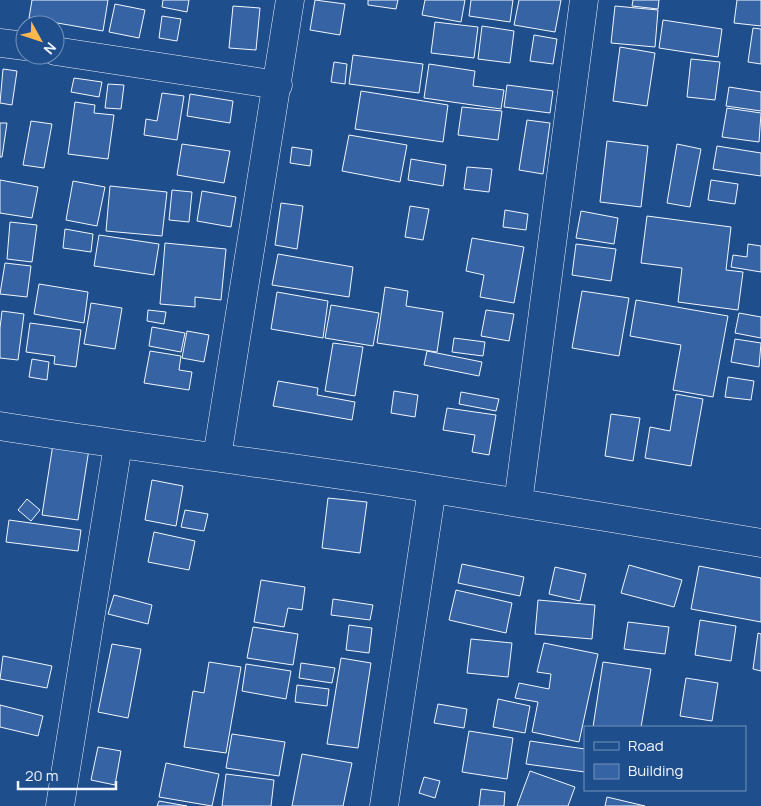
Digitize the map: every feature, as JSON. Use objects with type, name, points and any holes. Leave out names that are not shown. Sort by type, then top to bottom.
[{"type":"street","points":[[217,457],[278,85],[290,0]]},
{"type":"street","points":[[518,502],[584,0]]},
{"type":"street","points":[[0,43],[15,45]]},
{"type":"street","points":[[65,53],[278,85]]},
{"type":"street","points":[[0,426],[518,502],[761,543]]},
{"type":"street","points":[[60,806],[118,444]]},
{"type":"street","points":[[384,806],[432,489]]},
{"type":"building","points":[[32,0],[108,0],[103,31],[65,24],[65,15],[30,15]]},
{"type":"building","points":[[163,0],[189,0],[187,12],[162,7]]},
{"type":"building","points":[[315,0],[345,4],[340,35],[310,30]]},
{"type":"building","points":[[368,0],[398,0],[396,9],[368,5]]},
{"type":"building","points":[[425,0],[465,0],[461,22],[422,15]]},
{"type":"building","points":[[471,0],[513,0],[510,22],[469,16]]},
{"type":"building","points":[[519,0],[561,0],[555,32],[514,25]]},
{"type":"building","points":[[633,0],[659,0],[658,9],[632,6]]},
{"type":"building","points":[[737,0],[761,0],[761,26],[734,23]]},
{"type":"building","points":[[115,4],[145,10],[139,38],[109,32]]},
{"type":"building","points":[[233,6],[260,8],[256,50],[229,48]]},
{"type":"building","points":[[615,6],[658,10],[655,47],[611,43]]},
{"type":"building","points":[[162,16],[181,19],[177,41],[159,38]]},
{"type":"building","points":[[663,20],[722,29],[718,57],[659,48]]},
{"type":"building","points":[[435,22],[478,27],[474,58],[431,53]]},
{"type":"building","points":[[482,26],[514,31],[510,63],[478,59]]},
{"type":"building","points":[[753,28],[761,29],[761,64],[748,62]]},
{"type":"building","points":[[534,35],[557,39],[553,64],[530,61]]},
{"type":"building","points":[[620,47],[655,53],[647,106],[613,101]]},
{"type":"building","points":[[353,55],[423,64],[419,93],[349,84]]},
{"type":"building","points":[[691,59],[720,62],[715,100],[687,97]]},
{"type":"building","points":[[334,62],[347,64],[345,84],[331,82]]},
{"type":"building","points":[[429,64],[475,71],[473,86],[504,90],[501,109],[424,98]]},
{"type":"building","points":[[3,69],[17,71],[12,105],[0,103]]},
{"type":"building","points":[[74,78],[102,82],[99,97],[71,92]]},
{"type":"building","points":[[108,84],[124,85],[121,109],[105,108]]},
{"type":"building","points":[[507,85],[553,91],[550,113],[504,107]]},
{"type":"building","points":[[729,87],[761,92],[761,111],[726,106]]},
{"type":"building","points":[[361,91],[448,105],[443,142],[355,129]]},
{"type":"building","points":[[162,93],[184,96],[177,140],[144,135],[146,119],[157,121]]},
{"type":"building","points":[[190,94],[233,101],[230,123],[187,116]]},
{"type":"building","points":[[75,102],[95,105],[94,113],[114,115],[108,159],[68,154]]},
{"type":"building","points":[[462,107],[502,111],[498,140],[458,135]]},
{"type":"building","points":[[727,108],[761,113],[759,142],[722,137]]},
{"type":"building","points":[[527,120],[550,123],[543,174],[519,170]]},
{"type":"building","points":[[31,121],[52,124],[44,168],[23,165]]},
{"type":"building","points":[[0,123],[7,123],[2,157],[0,157]]},
{"type":"building","points":[[349,135],[407,145],[400,182],[342,171]]},
{"type":"building","points":[[607,141],[648,146],[641,207],[600,202]]},
{"type":"building","points":[[182,144],[230,151],[224,183],[177,175]]},
{"type":"building","points":[[677,144],[701,149],[690,207],[667,203]]},
{"type":"building","points":[[717,146],[761,153],[761,176],[713,169]]},
{"type":"building","points":[[292,147],[312,150],[310,166],[290,163]]},
{"type":"building","points":[[411,159],[446,165],[443,186],[408,180]]},
{"type":"building","points":[[467,167],[492,169],[489,192],[464,189]]},
{"type":"building","points":[[0,180],[38,187],[32,218],[0,213]]},
{"type":"building","points":[[711,180],[738,184],[735,204],[708,200]]},
{"type":"building","points":[[73,181],[105,187],[97,226],[66,220]]},
{"type":"building","points":[[110,186],[167,192],[162,236],[106,231]]},
{"type":"building","points":[[172,190],[192,192],[189,222],[169,220]]},
{"type":"building","points":[[202,191],[236,197],[231,227],[197,221]]},
{"type":"building","points":[[281,203],[303,206],[297,249],[275,245]]},
{"type":"building","points":[[410,206],[429,209],[423,240],[405,237]]},
{"type":"building","points":[[505,210],[528,214],[526,230],[503,227]]},
{"type":"building","points":[[581,211],[618,218],[614,244],[576,238]]},
{"type":"building","points":[[647,216],[731,227],[726,270],[743,272],[738,310],[678,302],[682,268],[641,263]]},
{"type":"building","points":[[10,222],[37,225],[32,262],[7,259]]},
{"type":"building","points":[[65,229],[93,234],[91,252],[63,248]]},
{"type":"building","points":[[99,235],[159,244],[154,275],[94,266]]},
{"type":"building","points":[[472,238],[524,247],[514,303],[480,297],[484,275],[466,271]]},
{"type":"building","points":[[165,243],[226,249],[221,300],[195,297],[195,307],[160,304]]},
{"type":"building","points":[[576,244],[616,249],[611,281],[572,275]]},
{"type":"building","points":[[748,244],[761,246],[761,272],[731,267],[733,255],[747,257]]},
{"type":"building","points":[[278,254],[353,267],[349,297],[272,285]]},
{"type":"building","points":[[5,263],[31,266],[27,297],[0,294]]},
{"type":"building","points":[[39,284],[88,292],[84,323],[34,314]]},
{"type":"building","points":[[385,287],[408,291],[406,306],[443,312],[437,352],[377,343]]},
{"type":"building","points":[[582,291],[629,298],[619,356],[572,348]]},
{"type":"building","points":[[277,292],[328,301],[323,338],[271,329]]},
{"type":"building","points":[[636,300],[728,316],[713,397],[673,390],[681,345],[630,336]]},
{"type":"building","points":[[91,303],[122,308],[115,349],[84,344]]},
{"type":"building","points":[[331,305],[379,313],[373,346],[325,338]]},
{"type":"building","points":[[148,310],[166,312],[164,324],[147,321]]},
{"type":"building","points":[[486,310],[514,314],[509,341],[481,336]]},
{"type":"building","points":[[2,311],[24,314],[18,360],[0,358]]},
{"type":"building","points":[[739,313],[761,317],[761,338],[735,333]]},
{"type":"building","points":[[30,323],[81,330],[76,367],[54,364],[55,356],[26,352]]},
{"type":"building","points":[[152,327],[185,333],[181,352],[149,346]]},
{"type":"building","points":[[187,331],[209,335],[204,362],[182,358]]},
{"type":"building","points":[[454,338],[485,342],[483,356],[452,352]]},
{"type":"building","points":[[735,339],[761,343],[759,367],[731,362]]},
{"type":"building","points":[[333,343],[363,347],[355,396],[325,391]]},
{"type":"building","points":[[150,351],[181,356],[179,370],[192,372],[189,390],[144,383]]},
{"type":"building","points":[[427,351],[482,362],[479,376],[424,365]]},
{"type":"building","points":[[32,359],[49,362],[47,380],[29,377]]},
{"type":"building","points":[[728,377],[754,381],[751,400],[725,397]]},
{"type":"building","points":[[278,381],[318,388],[317,395],[355,402],[352,420],[273,406]]},
{"type":"building","points":[[394,391],[418,395],[415,417],[391,413]]},
{"type":"building","points":[[461,392],[499,399],[496,411],[459,404]]},
{"type":"building","points":[[676,394],[703,399],[691,466],[645,458],[650,427],[670,431]]},
{"type":"building","points":[[447,408],[496,415],[489,455],[472,452],[475,435],[443,430]]},
{"type":"building","points":[[611,414],[640,418],[633,461],[605,456]]},
{"type":"building","points":[[53,444],[89,449],[78,520],[42,515]]},
{"type":"building","points":[[152,480],[183,486],[176,526],[145,520]]},
{"type":"building","points":[[328,498],[367,502],[360,553],[322,548]]},
{"type":"building","points":[[27,499],[40,510],[31,521],[18,510]]},
{"type":"building","points":[[185,510],[208,514],[204,531],[181,527]]},
{"type":"building","points":[[9,520],[81,530],[78,551],[6,542]]},
{"type":"building","points":[[154,532],[195,541],[189,570],[148,562]]},
{"type":"building","points":[[462,564],[524,577],[520,596],[458,583]]},
{"type":"building","points":[[629,565],[682,580],[674,607],[621,593]]},
{"type":"building","points":[[699,566],[761,578],[761,622],[691,609]]},
{"type":"building","points":[[555,567],[586,574],[580,601],[549,594]]},
{"type":"building","points":[[261,580],[305,587],[302,610],[288,608],[284,627],[254,622]]},
{"type":"building","points":[[456,590],[512,603],[506,633],[449,620]]},
{"type":"building","points":[[114,595],[152,605],[148,624],[108,614]]},
{"type":"building","points":[[333,599],[373,605],[370,620],[331,615]]},
{"type":"building","points":[[538,600],[595,605],[592,639],[535,634]]},
{"type":"building","points":[[700,620],[736,626],[731,661],[695,655]]},
{"type":"building","points":[[628,622],[669,627],[665,654],[624,649]]},
{"type":"building","points":[[349,625],[372,628],[369,653],[346,650]]},
{"type":"building","points":[[253,627],[298,634],[293,665],[247,658]]},
{"type":"building","points":[[758,633],[761,634],[761,671],[753,669]]},
{"type":"building","points":[[471,639],[512,643],[508,677],[467,673]]},
{"type":"building","points":[[544,643],[598,654],[579,742],[532,732],[538,702],[515,698],[519,683],[549,689],[551,674],[537,672]]},
{"type":"building","points":[[112,644],[141,649],[128,718],[98,712]]},
{"type":"building","points":[[3,656],[52,666],[47,688],[0,679]]},
{"type":"building","points":[[341,658],[371,663],[358,748],[327,744]]},
{"type":"building","points":[[209,662],[241,667],[226,753],[184,747],[193,691],[204,693]]},
{"type":"building","points":[[603,662],[651,669],[641,726],[593,726]]},
{"type":"building","points":[[301,663],[335,668],[332,683],[299,678]]},
{"type":"building","points":[[246,664],[291,671],[286,699],[242,691]]},
{"type":"building","points":[[686,678],[718,683],[712,721],[680,716]]},
{"type":"building","points":[[297,685],[329,689],[327,706],[295,702]]},
{"type":"building","points":[[498,699],[530,706],[525,733],[493,727]]},
{"type":"building","points":[[438,704],[467,709],[464,728],[434,723]]},
{"type":"building","points":[[0,705],[43,716],[38,736],[0,727]]},
{"type":"building","points":[[469,731],[513,738],[507,779],[462,772]]},
{"type":"building","points":[[232,734],[285,742],[279,776],[226,768]]},
{"type":"building","points":[[530,741],[584,749],[584,772],[526,764]]},
{"type":"building","points":[[98,747],[121,751],[115,785],[91,780]]},
{"type":"building","points":[[302,754],[352,763],[343,806],[292,806]]},
{"type":"building","points":[[166,763],[219,774],[212,806],[159,797]]},
{"type":"building","points":[[530,771],[575,787],[568,806],[517,806]]},
{"type":"building","points":[[226,774],[274,780],[271,806],[222,806]]},
{"type":"building","points":[[424,777],[440,781],[435,798],[419,793]]},
{"type":"building","points":[[481,789],[505,792],[504,806],[479,806]]},
{"type":"building","points":[[607,797],[645,806],[605,806]]},
{"type":"building","points":[[159,801],[187,806],[157,806]]}]
